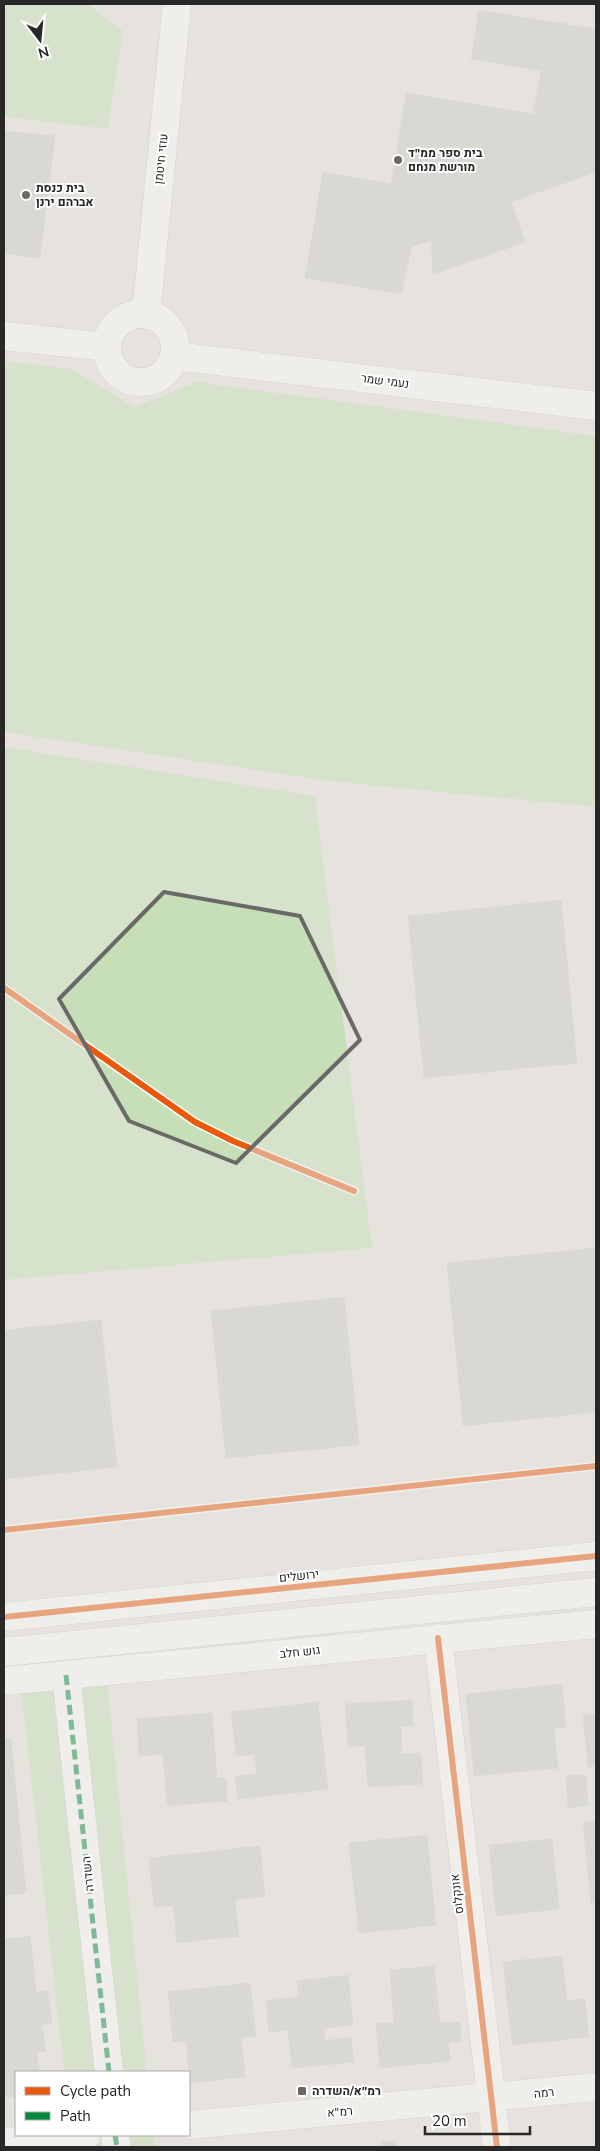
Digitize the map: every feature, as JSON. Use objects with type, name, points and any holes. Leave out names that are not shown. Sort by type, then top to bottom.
[{"type":"street","name":"עוזי חיטמן","points":[[146,315],[177,4]]},
{"type":"street","points":[[135,315],[146,315],[157,318],[166,325],[172,335],[174,356],[166,370],[154,379],[143,382],[122,376],[108,359],[107,347],[109,336],[120,322],[135,315]]},
{"type":"street","points":[[4,336],[107,347]]},
{"type":"street","name":"נעמי שמר","points":[[174,356],[596,406]]},
{"type":"street","name":"ירושלים","points":[[4,1617],[596,1556]]},
{"type":"street","points":[[4,1652],[596,1592]]},
{"type":"street","name":"גוש חלב","points":[[4,1681],[596,1624]]},
{"type":"street","name":"אונקלוס","points":[[438,1638],[498,2147]]},
{"type":"street","name":"השדרה","points":[[66,1675],[109,2071]]},
{"type":"street","name":"רמה","points":[[492,2098],[596,2087]]},
{"type":"street","name":"רמ\"א","points":[[190,2126],[492,2098]]},
{"type":"street","points":[[4,2142],[74,2136]]},
{"type":"highlighted area","points":[[164,892],[300,916],[360,1040],[236,1163],[129,1121],[59,999]]},
{"type":"green space","points":[[4,4],[88,4],[123,31],[108,129],[4,117]]},
{"type":"green space","points":[[4,361],[72,369],[134,407],[197,382],[596,436],[596,807],[328,781],[4,732]]},
{"type":"green space","points":[[4,747],[315,796],[372,1248],[4,1280]]},
{"type":"green space","points":[[106,1671],[147,2071],[64,2071],[20,1679]]},
{"type":"green space","points":[[71,2136],[154,2136],[155,2147],[73,2147]]},
{"type":"building","points":[[479,10],[596,29],[596,117],[594,118],[596,125],[596,172],[511,202],[525,242],[433,274],[431,241],[412,246],[401,294],[305,278],[323,172],[391,184],[406,93],[533,114],[541,71],[471,59]]},
{"type":"building","name":"בית כנסת אברהם ירנן","points":[[4,131],[55,136],[40,258],[4,254]]},
{"type":"building","points":[[561,900],[577,1063],[424,1078],[408,916]]},
{"type":"building","points":[[596,1248],[596,1412],[463,1426],[447,1263]]},
{"type":"building","points":[[344,1297],[359,1445],[226,1458],[211,1311]]},
{"type":"building","points":[[101,1320],[117,1467],[4,1479],[4,1330]]},
{"type":"building","points":[[562,1684],[566,1727],[554,1728],[558,1768],[474,1776],[466,1694]]},
{"type":"building","points":[[412,1700],[413,1726],[401,1727],[402,1754],[421,1753],[423,1784],[368,1787],[365,1745],[348,1747],[345,1704]]},
{"type":"building","points":[[318,1702],[328,1789],[238,1799],[235,1776],[257,1774],[254,1754],[236,1756],[231,1712]]},
{"type":"building","points":[[212,1713],[217,1778],[226,1778],[227,1801],[167,1806],[163,1754],[139,1756],[137,1719]]},
{"type":"building","points":[[596,1714],[596,1766],[588,1767],[583,1715]]},
{"type":"building","points":[[11,1738],[26,1893],[4,1896],[4,1739]]},
{"type":"building","points":[[586,1775],[588,1806],[568,1808],[566,1776]]},
{"type":"building","points":[[596,1821],[596,1902],[591,1903],[583,1822]]},
{"type":"building","points":[[427,1835],[436,1925],[359,1933],[349,1843]]},
{"type":"building","points":[[552,1839],[559,1909],[496,1916],[489,1845]]},
{"type":"building","points":[[260,1846],[265,1896],[235,1900],[239,1936],[177,1943],[173,1905],[154,1907],[149,1858]]},
{"type":"building","points":[[30,1936],[36,1992],[48,1991],[52,2024],[42,2025],[46,2051],[37,2052],[39,2071],[15,2071],[15,2096],[4,2097],[4,1939]]},
{"type":"building","points":[[562,1956],[567,2001],[585,1999],[589,2037],[512,2045],[503,1962]]},
{"type":"building","points":[[434,1966],[440,2023],[460,2022],[461,2041],[449,2042],[450,2061],[380,2068],[376,2024],[394,2023],[390,1970]]},
{"type":"building","points":[[348,1975],[353,2025],[324,2028],[325,2041],[351,2037],[354,2062],[292,2068],[288,2030],[269,2032],[266,2001],[299,1997],[297,1981]]},
{"type":"building","points":[[250,1983],[256,2036],[241,2038],[245,2077],[190,2083],[186,2041],[173,2042],[168,1992]]},
{"type":"building","points":[[395,2140],[395,2147],[383,2147],[382,2142]]},
{"type":"marked path","points":[[66,1675],[109,2071]]},
{"type":"marked path","points":[[115,2136],[117,2147]]},
{"type":"cycle path","points":[[4,988],[195,1122],[233,1141],[354,1191]]},
{"type":"cycle path","points":[[4,1530],[596,1466]]},
{"type":"cycle path","points":[[4,1617],[596,1556]]},
{"type":"cycle path","points":[[438,1638],[497,2147]]},
{"type":"place","name":"בית ספר ממ\"ד מורשת מנחם","points":[[398,160]]},
{"type":"place","name":"בית כנסת אברהם ירנן","points":[[26,195]]},
{"type":"place","name":"רמ״א/השדרה","points":[[302,2091]]}]
